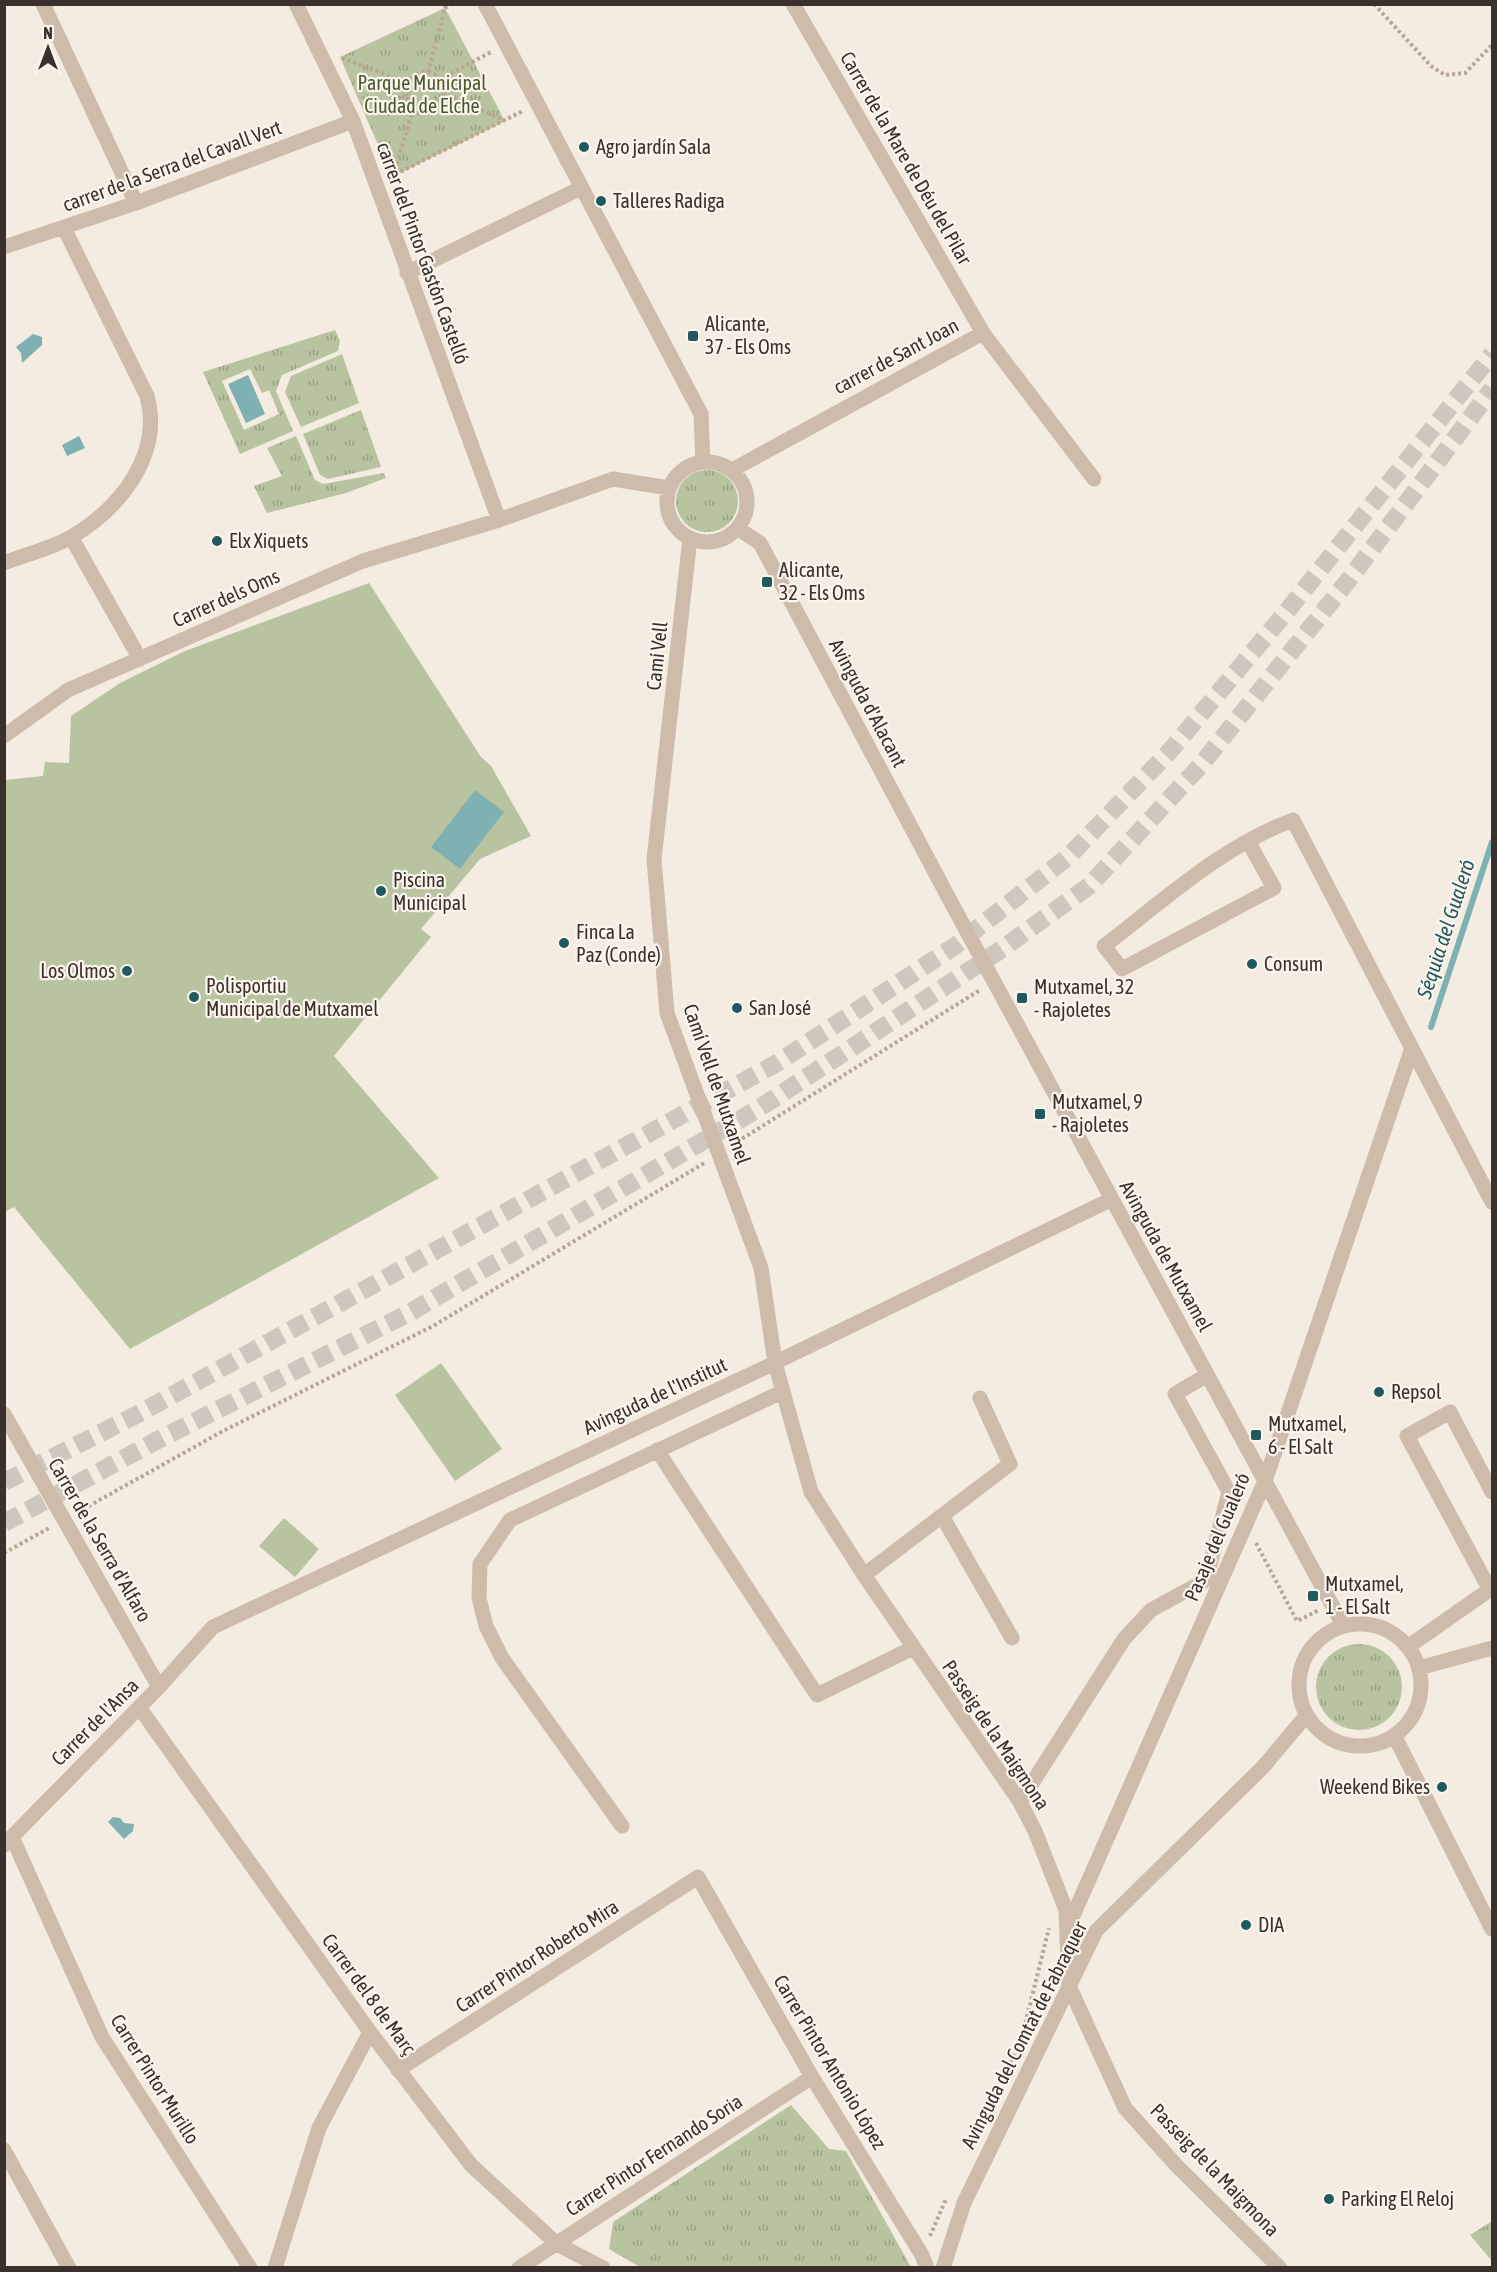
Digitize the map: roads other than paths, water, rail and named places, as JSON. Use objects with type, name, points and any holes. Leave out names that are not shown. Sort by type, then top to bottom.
[{"type":"street","points":[[43,4],[136,203]]},
{"type":"street","name":"carrer del Pintor Gastón Castelló","points":[[296,4],[359,118],[375,185],[500,520]]},
{"type":"street","points":[[485,4],[701,414],[703,462]]},
{"type":"street","name":"Carrer de la Mare de Déu del Pilar","points":[[793,4],[983,333]]},
{"type":"street","name":"carrer de la Serra del Cavall Vert","points":[[4,247],[136,203],[359,118]]},
{"type":"street","points":[[407,273],[581,188]]},
{"type":"street","points":[[4,563],[71,537],[93,522],[127,489],[147,449],[151,411],[147,396],[64,228]]},
{"type":"street","name":"carrer de Sant Joan","points":[[732,470],[983,333],[1094,479]]},
{"type":"street","points":[[703,462],[714,463],[732,470],[742,482],[746,494],[744,518],[737,528],[715,541],[702,542],[680,532],[668,511],[669,488],[682,470],[703,462]]},
{"type":"street","name":"Carrer dels Oms","points":[[4,736],[68,690],[363,561],[500,520],[613,479],[669,488]]},
{"type":"street","name":"Avinguda d'Alacant","points":[[737,528],[760,543],[952,906]]},
{"type":"street","points":[[71,537],[140,659]]},
{"type":"street","name":"Camí Vell","points":[[663,778],[690,538]]},
{"type":"street","name":"Camí Vell de Mutxamel","points":[[663,778],[654,859],[667,1013],[761,1268],[775,1362]]},
{"type":"street","points":[[1248,841],[1274,888],[1122,969],[1104,946],[1231,850],[1248,841],[1293,820],[1492,1202]]},
{"type":"street","name":"Avinguda de Mutxamel","points":[[952,906],[1343,1625]]},
{"type":"street","name":"Pasaje del Gualeró","points":[[1067,1930],[1265,1481],[1412,1048]]},
{"type":"street","name":"Avinguda de l'Institut","points":[[213,1628],[775,1362],[1112,1199]]},
{"type":"street","name":"Passeig de la Maigmona","points":[[775,1362],[811,1492],[913,1648],[1020,1802],[1035,1831],[1066,1910],[1069,1986],[1125,2108],[1176,2166],[1274,2265]]},
{"type":"street","points":[[1020,1802],[1124,1639],[1151,1610],[1206,1580],[1228,1492],[1174,1394],[1207,1375]]},
{"type":"street","points":[[622,1826],[502,1658],[486,1626],[478,1598],[480,1564],[510,1521],[782,1392]]},
{"type":"street","points":[[864,1575],[1010,1464],[980,1398]]},
{"type":"street","points":[[1409,1646],[1491,1589],[1407,1436],[1450,1412],[1492,1492]]},
{"type":"street","name":"Carrer de la Serra d'Alfaro","points":[[4,1414],[159,1687]]},
{"type":"street","points":[[657,1450],[817,1695],[913,1648]]},
{"type":"street","points":[[942,1516],[1012,1638]]},
{"type":"street","points":[[1343,1625],[1388,1629],[1409,1646],[1419,1668],[1421,1690],[1416,1711],[1395,1737],[1365,1747],[1335,1743],[1305,1717],[1297,1690],[1300,1665],[1319,1638],[1343,1625]]},
{"type":"street","name":"Carrer de l'Ansa","points":[[8,1841],[159,1687],[213,1628]]},
{"type":"street","points":[[1419,1668],[1492,1648]]},
{"type":"street","name":"Carrer del 8 de Març","points":[[139,1707],[370,2032],[471,2164],[557,2244],[603,2268]]},
{"type":"street","name":"Avinguda del Comtat de Fabraquer","points":[[943,2268],[964,2203],[1095,1931],[1263,1767],[1305,1717]]},
{"type":"street","points":[[1395,1737],[1492,1929]]},
{"type":"street","name":"Carrer Pintor Murillo","points":[[8,1841],[102,2037],[250,2268]]},
{"type":"street","name":"Carrer Pintor Roberto Mira","points":[[398,2070],[698,1877]]},
{"type":"street","name":"Carrer Pintor Antonio López","points":[[698,1877],[812,2077],[922,2254],[927,2268]]},
{"type":"street","points":[[275,2268],[319,2128],[370,2032]]},
{"type":"street","name":"Carrer Pintor Fernando Soria","points":[[519,2268],[812,2077]]},
{"type":"street","points":[[4,2150],[69,2268]]},
{"type":"water","points":[[33,334],[42,337],[42,345],[22,363],[21,353],[16,347]]},
{"type":"water","points":[[248,375],[265,414],[246,423],[228,384]]},
{"type":"water","points":[[79,436],[85,448],[67,456],[62,445]]},
{"type":"water","points":[[475,790],[504,812],[460,869],[431,847]]},
{"type":"water","points":[[113,1817],[120,1818],[124,1823],[134,1824],[133,1831],[124,1839],[108,1822]]},
{"type":"waterway","name":"Séquia del Gualeró","points":[[1431,1027],[1492,842]]},
{"type":"tunnel","points":[[4,1482],[138,1414],[777,1063],[955,946],[1069,856],[1169,752],[1287,611],[1492,354]]},
{"type":"tunnel","points":[[4,1523],[158,1440],[409,1313],[758,1109],[1002,949],[1089,886],[1200,766],[1347,582],[1492,389]]},
{"type":"place","name":"Agro jardín Sala","points":[[584,147]]},
{"type":"place","name":"Talleres Radiga","points":[[601,201]]},
{"type":"place","name":"Alicante, 37 - Els Oms","points":[[693,336]]},
{"type":"place","name":"Elx Xiquets","points":[[217,541]]},
{"type":"place","name":"Alicante, 32 - Els Oms","points":[[767,582]]},
{"type":"place","name":"Piscina Municipal","points":[[381,891]]},
{"type":"place","name":"Finca La Paz (Conde)","points":[[564,943]]},
{"type":"place","name":"Consum","points":[[1252,964]]},
{"type":"place","name":"Los Olmos","points":[[127,971]]},
{"type":"place","name":"Polisportiu Municipal de Mutxamel","points":[[194,997]]},
{"type":"place","name":"Mutxamel, 32 - Rajoletes","points":[[1022,998]]},
{"type":"place","name":"San José","points":[[737,1008]]},
{"type":"place","name":"Mutxamel, 9 - Rajoletes","points":[[1040,1114]]},
{"type":"place","name":"Repsol","points":[[1379,1392]]},
{"type":"place","name":"Mutxamel, 6 - El Salt","points":[[1256,1435]]},
{"type":"place","name":"Mutxamel, 1 - El Salt","points":[[1313,1596]]},
{"type":"place","name":"Weekend Bikes","points":[[1442,1787]]},
{"type":"place","name":"DIA","points":[[1246,1925]]},
{"type":"place","name":"Parking El Reloj","points":[[1329,2199]]},
{"type":"park label","name":"Parque Municipal Ciudad de Elche","points":[[422,94]]}]
